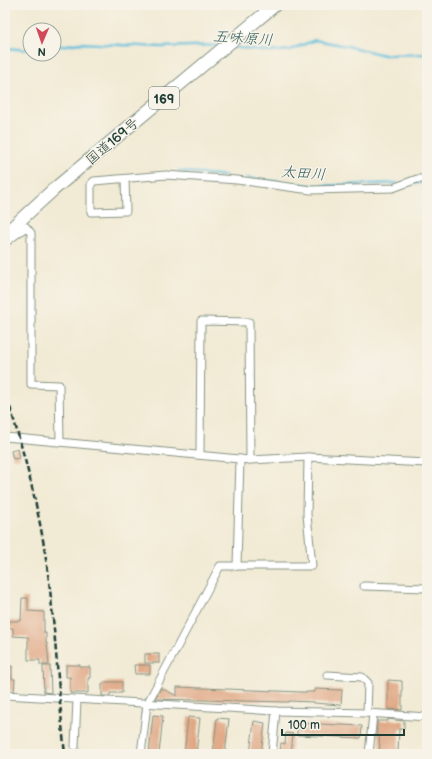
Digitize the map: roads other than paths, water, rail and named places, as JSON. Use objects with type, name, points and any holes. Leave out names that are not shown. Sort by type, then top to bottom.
[{"type":"highway","name":"国道169号","points":[[5,234],[53,190],[275,5]]},
{"type":"street","points":[[125,179],[126,211],[91,212],[91,184],[94,181],[166,175],[238,180],[311,190],[392,188],[417,179],[427,179]]},
{"type":"street","points":[[5,243],[26,226],[30,233],[31,384],[59,385],[60,442]]},
{"type":"street","points":[[200,455],[201,321],[249,322],[250,460]]},
{"type":"street","points":[[5,437],[250,460],[308,456],[427,463]]},
{"type":"street","points":[[141,754],[147,704],[220,566],[312,566],[307,516],[308,456]]},
{"type":"street","points":[[237,566],[240,458]]},
{"type":"street","points":[[364,586],[427,588]]},
{"type":"street","points":[[327,675],[362,678],[368,683],[370,714],[369,754]]},
{"type":"street","points":[[5,695],[276,711],[427,717]]},
{"type":"street","points":[[75,746],[77,700]]},
{"type":"street","points":[[272,754],[276,711]]},
{"type":"waterway","name":"五味原川","points":[[232,47],[270,52],[290,50],[315,40],[384,55],[427,54]]},
{"type":"waterway","name":"五味原川","points":[[62,46],[80,43],[162,47],[219,45]]},
{"type":"waterway","name":"五味原川","points":[[5,48],[22,49]]},
{"type":"waterway","name":"太田川","points":[[179,171],[226,176]]},
{"type":"waterway","name":"太田川","points":[[247,178],[315,186],[397,183]]},
{"type":"waterway","name":"太田川","points":[[414,183],[427,183]]},
{"type":"railway","points":[[5,390],[26,465],[43,540],[53,620],[65,754]]}]
